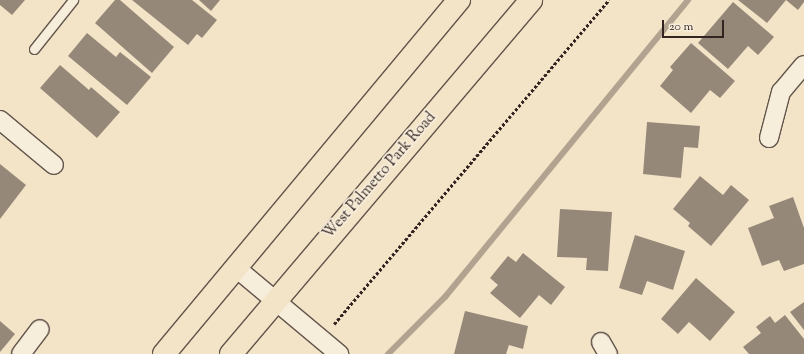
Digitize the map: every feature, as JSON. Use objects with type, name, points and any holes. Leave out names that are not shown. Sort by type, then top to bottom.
[{"type":"main road","points":[[164,354],[459,0]]},
{"type":"main road","name":"West Palmetto Park Road","points":[[231,354],[274,301],[531,0]]},
{"type":"street","points":[[769,138],[781,92],[804,65]]},
{"type":"street","points":[[0,120],[54,165]]},
{"type":"street","points":[[235,268],[339,354]]},
{"type":"street","points":[[21,354],[40,330]]},
{"type":"lane","points":[[34,49],[73,0]]},
{"type":"path","points":[[332,327],[610,0]]},
{"type":"building","points":[[0,0],[25,0],[12,15],[0,5]]},
{"type":"building","points":[[115,0],[120,0],[174,47],[152,73],[95,23]]},
{"type":"building","points":[[132,0],[192,0],[217,20],[202,38],[197,34],[188,45]]},
{"type":"building","points":[[199,0],[220,0],[211,11]]},
{"type":"building","points":[[738,0],[786,0],[767,23]]},
{"type":"building","points":[[786,0],[804,0],[804,2],[798,10]]},
{"type":"building","points":[[733,2],[774,37],[758,55],[748,46],[728,69],[698,43]]},
{"type":"building","points":[[87,33],[116,57],[120,52],[151,77],[127,105],[68,56]]},
{"type":"building","points":[[691,43],[735,81],[720,98],[710,90],[691,113],[660,86],[673,70],[670,67]]},
{"type":"building","points":[[60,65],[89,90],[91,87],[120,112],[97,138],[40,88]]},
{"type":"building","points":[[647,122],[700,126],[698,148],[684,147],[681,178],[643,174]]},
{"type":"building","points":[[0,164],[26,185],[0,219]]},
{"type":"building","points":[[700,176],[723,195],[731,185],[749,200],[711,246],[688,226],[690,223],[673,209]]},
{"type":"building","points":[[793,197],[804,228],[804,264],[784,271],[779,260],[762,266],[748,228],[774,218],[769,206]]},
{"type":"building","points":[[560,209],[612,212],[608,271],[586,270],[587,258],[557,257]]},
{"type":"building","points":[[635,235],[685,251],[673,290],[647,281],[642,295],[619,288]]},
{"type":"building","points":[[523,253],[565,287],[551,305],[539,295],[520,318],[490,293],[498,285],[490,278],[508,256],[516,262]]},
{"type":"building","points":[[696,278],[735,312],[710,341],[689,322],[678,334],[661,319]]},
{"type":"building","points":[[804,302],[804,330],[790,312]]},
{"type":"building","points":[[465,311],[528,326],[523,349],[509,345],[506,354],[454,354]]},
{"type":"building","points":[[785,315],[804,339],[804,354],[749,354],[743,347],[761,333],[756,327],[770,316],[775,323]]},
{"type":"building","points":[[0,321],[15,334],[0,352]]},
{"type":"waterway","points":[[388,354],[445,297],[688,0]]}]
